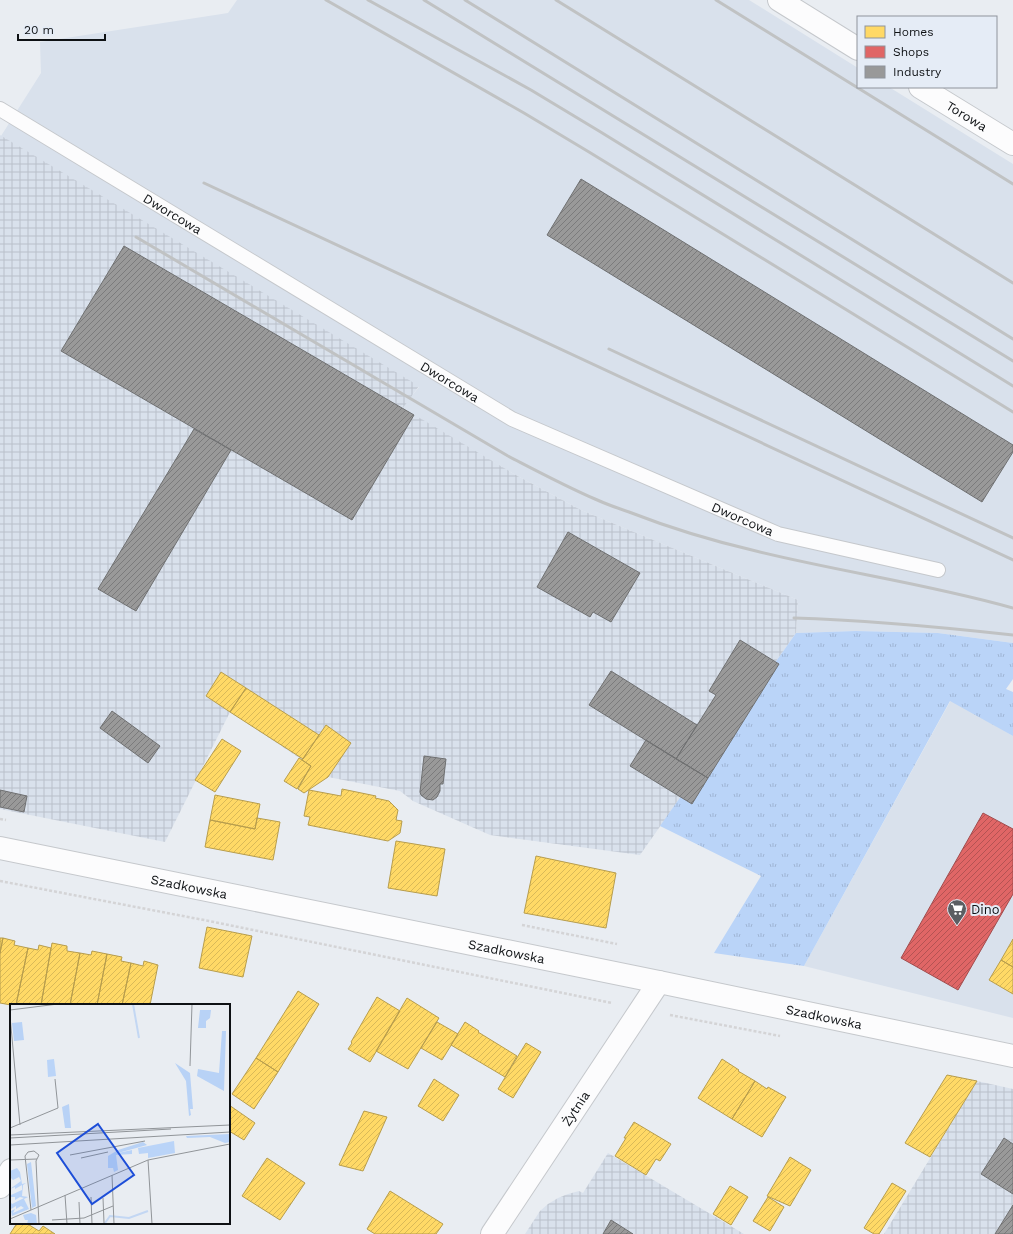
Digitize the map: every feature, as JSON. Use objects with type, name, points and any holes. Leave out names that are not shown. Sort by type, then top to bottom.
[{"type":"street","points":[[779,0],[857,48]]},
{"type":"street","name":"Torowa","points":[[922,88],[1013,144]]},
{"type":"street","name":"Szadkowska","points":[[0,848],[659,982],[1013,1056]]},
{"type":"street","name":"Żytnia","points":[[492,1234],[659,982]]},
{"type":"street","points":[[0,1187],[10,1172]]},
{"type":"lane","name":"Dworcowa","points":[[0,109],[512,419],[778,534],[938,570]]},
{"type":"path","points":[[0,881],[209,921],[612,1003]]},
{"type":"shaded area","points":[[237,0],[749,0],[857,67],[857,88],[891,88],[1013,164],[1013,643],[938,633],[856,631],[796,633],[798,600],[581,510],[514,474],[402,408],[419,387],[1,136],[41,73],[40,42],[228,13]]},
{"type":"shaded area","points":[[0,135],[419,386],[403,408],[514,474],[581,510],[798,600],[796,633],[640,855],[490,835],[413,801],[400,791],[328,777],[230,712],[165,842],[0,809]]},
{"type":"shaded area","points":[[951,700],[1013,736],[1013,1018],[804,966]]},
{"type":"shaded area","points":[[977,1081],[1013,1089],[1013,1234],[884,1234]]},
{"type":"shaded area","points":[[608,1153],[744,1234],[525,1234],[540,1211],[548,1204],[568,1194],[579,1191],[583,1193]]},
{"type":"green space","points":[[856,631],[938,633],[1013,643],[1013,679],[1006,689],[1013,692],[1013,736],[950,701],[804,966],[714,953],[761,876],[660,826],[796,633]]},
{"type":"building: Homes","points":[[221,672],[246,688],[230,712],[206,696]]},
{"type":"building: Homes","points":[[246,688],[319,735],[303,759],[230,712]]},
{"type":"building: Homes","points":[[326,725],[351,743],[328,777],[304,793],[298,789],[311,766],[302,760]]},
{"type":"building: Homes","points":[[222,739],[241,751],[215,792],[195,780]]},
{"type":"building: Homes","points":[[299,758],[311,766],[297,789],[284,781]]},
{"type":"building: Homes","points":[[342,789],[376,796],[375,798],[389,801],[398,810],[396,820],[402,821],[400,833],[388,841],[308,825],[310,817],[304,816],[309,790],[341,796]]},
{"type":"building: Homes","points":[[215,795],[260,804],[255,829],[210,820]]},
{"type":"building: Homes","points":[[257,818],[280,822],[273,860],[205,847],[210,820],[255,829]]},
{"type":"building: Homes","points":[[396,841],[445,849],[437,896],[388,888]]},
{"type":"building: Homes","points":[[536,856],[616,873],[606,928],[524,913]]},
{"type":"building: Homes","points":[[207,927],[252,936],[243,977],[199,968]]},
{"type":"building: Homes","points":[[0,938],[3,938],[0,953]]},
{"type":"building: Homes","points":[[3,938],[15,941],[14,945],[28,948],[16,1004],[0,1003],[0,953]]},
{"type":"building: Homes","points":[[1013,939],[1013,967],[1001,960]]},
{"type":"building: Homes","points":[[52,943],[67,946],[67,951],[80,953],[70,1004],[41,1004]]},
{"type":"building: Homes","points":[[39,945],[51,948],[41,1004],[16,1004],[28,948],[38,950]]},
{"type":"building: Homes","points":[[92,951],[107,954],[97,1004],[70,1004],[80,953],[91,955]]},
{"type":"building: Homes","points":[[107,954],[122,957],[121,961],[131,963],[122,1004],[97,1004]]},
{"type":"building: Homes","points":[[1001,960],[1013,967],[1013,994],[989,980]]},
{"type":"building: Homes","points":[[144,961],[158,965],[150,1004],[122,1004],[131,963],[143,966]]},
{"type":"building: Homes","points":[[298,991],[319,1004],[278,1072],[256,1058]]},
{"type":"building: Homes","points":[[377,997],[400,1011],[370,1062],[348,1049]]},
{"type":"building: Homes","points":[[407,998],[439,1018],[408,1069],[376,1051]]},
{"type":"building: Homes","points":[[437,1022],[458,1034],[442,1060],[421,1048]]},
{"type":"building: Homes","points":[[465,1022],[479,1031],[478,1032],[517,1056],[505,1077],[451,1045]]},
{"type":"building: Homes","points":[[526,1043],[541,1052],[513,1098],[498,1089]]},
{"type":"building: Homes","points":[[256,1058],[278,1072],[254,1109],[232,1094]]},
{"type":"building: Homes","points":[[722,1059],[755,1081],[732,1119],[698,1098]]},
{"type":"building: Homes","points":[[947,1075],[977,1081],[930,1157],[905,1143]]},
{"type":"building: Homes","points":[[434,1079],[459,1095],[443,1121],[418,1106]]},
{"type":"building: Homes","points":[[755,1081],[767,1089],[768,1087],[786,1097],[762,1137],[732,1119]]},
{"type":"building: Homes","points":[[230,1106],[255,1123],[244,1140],[230,1132]]},
{"type":"building: Homes","points":[[364,1111],[387,1117],[363,1171],[339,1165]]},
{"type":"building: Homes","points":[[634,1122],[671,1144],[660,1161],[656,1159],[646,1175],[615,1156]]},
{"type":"building: Homes","points":[[790,1157],[811,1170],[790,1206],[767,1196]]},
{"type":"building: Homes","points":[[267,1158],[305,1183],[280,1220],[242,1196]]},
{"type":"building: Homes","points":[[892,1183],[906,1191],[879,1234],[874,1234],[864,1228]]},
{"type":"building: Homes","points":[[730,1186],[748,1197],[731,1225],[713,1214]]},
{"type":"building: Homes","points":[[390,1191],[443,1224],[436,1234],[375,1234],[367,1229]]},
{"type":"building: Homes","points":[[768,1197],[784,1207],[770,1231],[753,1221]]},
{"type":"building: Homes","points":[[16,1224],[28,1224],[39,1231],[43,1226],[55,1234],[10,1234]]},
{"type":"building: Shops","name":"Dino","points":[[983,813],[1013,829],[1013,894],[958,990],[901,958]]},
{"type":"building: Industry","points":[[581,179],[1013,445],[1013,452],[982,502],[547,235]]},
{"type":"building: Industry","points":[[124,246],[414,415],[352,520],[61,351]]},
{"type":"building: Industry","points":[[194,429],[231,450],[136,611],[98,589]]},
{"type":"building: Industry","points":[[568,532],[640,573],[611,622],[593,612],[590,617],[537,587]]},
{"type":"building: Industry","points":[[740,640],[779,664],[708,778],[676,759],[716,695],[709,691]]},
{"type":"building: Industry","points":[[611,671],[697,725],[676,759],[589,705]]},
{"type":"building: Industry","points":[[112,711],[160,746],[148,763],[100,728]]},
{"type":"building: Industry","points":[[646,740],[708,778],[692,804],[630,766]]},
{"type":"building: Industry","points":[[424,756],[446,759],[443,784],[440,784],[440,791],[437,797],[433,800],[426,799],[420,792]]},
{"type":"building: Industry","points":[[0,790],[27,796],[24,812],[0,807]]},
{"type":"building: Industry","points":[[1004,1138],[1013,1144],[1013,1194],[981,1174]]},
{"type":"building: Industry","points":[[1013,1205],[1013,1234],[995,1234]]},
{"type":"building: Industry","points":[[611,1220],[633,1234],[603,1234]]},
{"type":"railway","points":[[326,0],[524,113],[1013,412]]},
{"type":"railway","points":[[368,0],[531,90],[1013,386]]},
{"type":"railway","points":[[424,0],[1013,361]]},
{"type":"railway","points":[[465,0],[1013,339]]},
{"type":"railway","points":[[556,0],[1013,283]]},
{"type":"railway","points":[[716,0],[857,87]]},
{"type":"railway","points":[[858,88],[1013,184]]},
{"type":"railway","points":[[204,183],[1013,560]]},
{"type":"railway","points":[[136,237],[508,456],[599,501],[676,529],[740,547],[949,592],[1013,608]]},
{"type":"railway","points":[[609,349],[1013,538]]},
{"type":"railway","points":[[794,618],[904,624],[1013,635]]},
{"type":"place","name":"Dino","points":[[957,926]]}]
